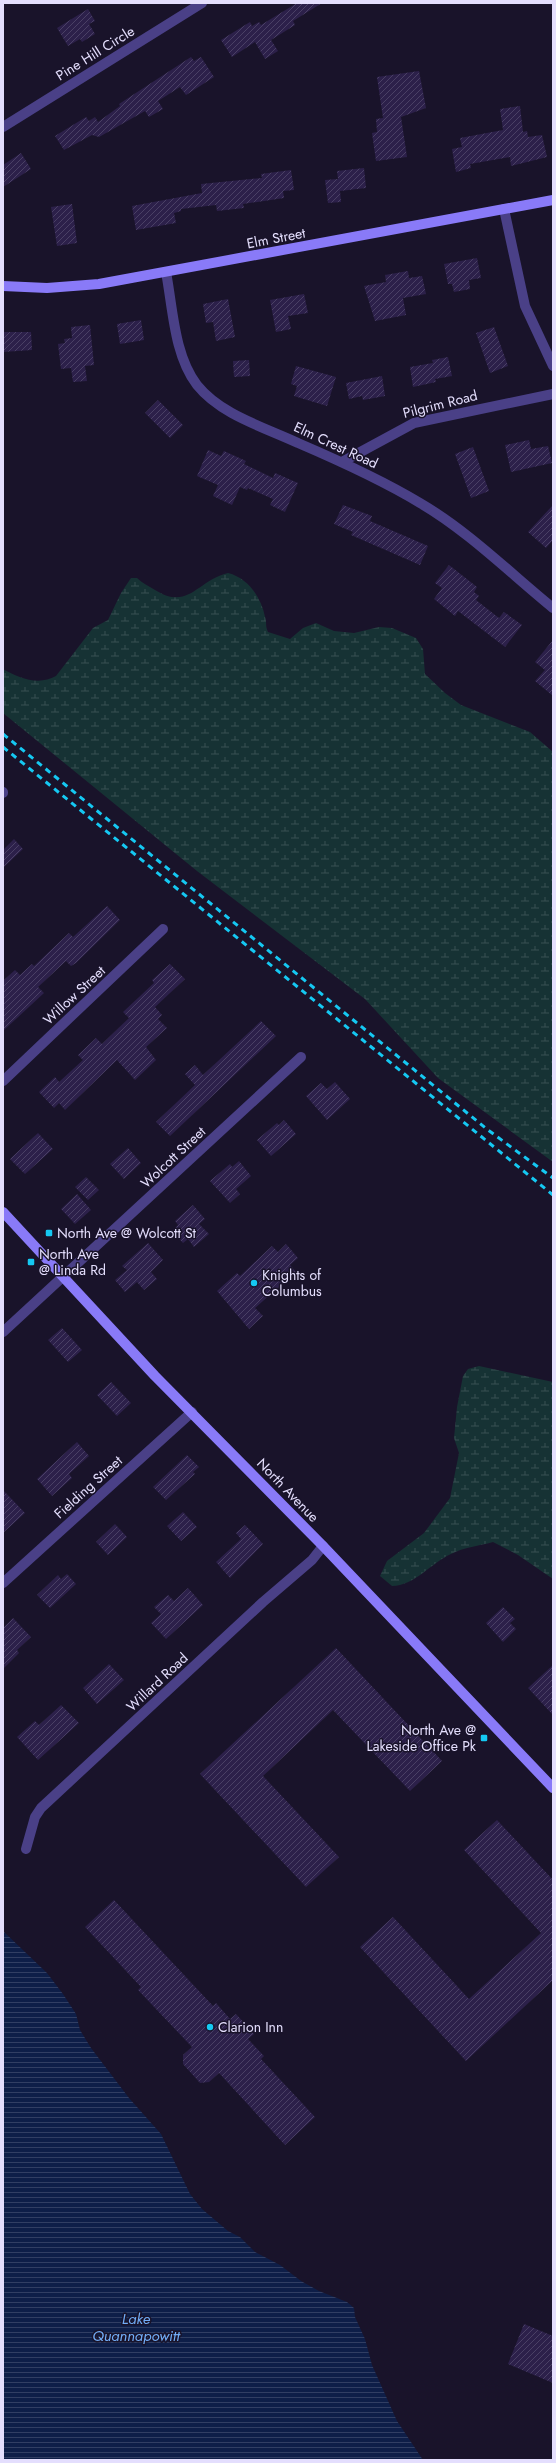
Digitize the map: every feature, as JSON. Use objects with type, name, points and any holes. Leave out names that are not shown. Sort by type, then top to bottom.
[{"type":"street","name":"Pine Hill Circle","points":[[3,127],[202,3]]},
{"type":"street","name":"Elm Street","points":[[3,286],[66,288],[166,272],[553,200]]},
{"type":"street","points":[[504,209],[525,306],[553,366]]},
{"type":"street","name":"Elm Crest Road","points":[[166,272],[182,355],[191,376],[204,393],[232,413],[342,462],[420,502],[446,520],[553,608]]},
{"type":"street","name":"Pilgrim Road","points":[[342,462],[414,423],[553,394]]},
{"type":"street","name":"Willow Street","points":[[3,1081],[164,929]]},
{"type":"street","name":"Wolcott Street","points":[[3,1332],[301,1057]]},
{"type":"street","name":"North Avenue","points":[[3,1212],[192,1412],[324,1546],[553,1788]]},
{"type":"street","name":"Fielding Street","points":[[3,1583],[192,1412]]},
{"type":"street","name":"Willard Road","points":[[26,1849],[35,1817],[42,1808],[263,1602],[312,1560],[324,1546]]},
{"type":"green space","points":[[228,573],[242,579],[257,596],[266,619],[268,632],[290,639],[303,628],[316,623],[334,631],[354,633],[379,627],[392,628],[416,638],[423,649],[425,674],[445,693],[461,705],[530,732],[553,752],[553,1162],[438,1078],[365,999],[197,871],[3,713],[3,669],[22,678],[36,681],[49,679],[56,676],[93,628],[108,620],[121,593],[131,578],[137,578],[143,583],[167,596],[176,597],[185,596],[217,577]]},
{"type":"green space","points":[[479,1366],[553,1382],[553,1579],[518,1555],[493,1542],[466,1548],[456,1552],[444,1558],[408,1582],[392,1586],[380,1576],[387,1561],[424,1533],[450,1498],[459,1453],[454,1438],[457,1407],[463,1376],[468,1369]]},
{"type":"water","name":"Lake Quannapowitt","points":[[3,1931],[47,1973],[63,1994],[76,2014],[80,2030],[91,2048],[129,2098],[161,2134],[190,2194],[202,2209],[228,2231],[240,2237],[255,2252],[280,2265],[301,2281],[319,2291],[347,2302],[354,2308],[355,2317],[365,2339],[372,2365],[397,2421],[423,2460],[3,2460]]},
{"type":"building","points":[[297,3],[322,3],[293,21],[295,25],[271,40],[278,51],[265,59],[255,42],[232,57],[221,40],[250,22],[252,26],[259,22],[261,25]]},
{"type":"building","points":[[88,9],[95,21],[89,24],[95,34],[82,42],[80,39],[68,46],[57,28]]},
{"type":"building","points":[[191,57],[194,61],[201,57],[214,77],[186,95],[180,87],[158,101],[163,109],[149,117],[145,111],[99,137],[92,135],[64,150],[55,136],[86,117],[89,121],[95,117],[98,122],[120,106],[119,104]]},
{"type":"building","points":[[419,71],[426,108],[401,117],[407,157],[376,161],[372,133],[377,132],[376,119],[383,118],[377,77]]},
{"type":"building","points":[[520,106],[523,132],[527,131],[528,137],[542,135],[547,157],[511,166],[510,157],[470,164],[471,168],[456,172],[452,149],[462,147],[460,138],[503,130],[500,109]]},
{"type":"building","points":[[21,153],[31,169],[3,187],[3,165]]},
{"type":"building","points":[[364,168],[366,188],[340,191],[341,202],[328,203],[325,180],[338,179],[337,171]]},
{"type":"building","points":[[291,170],[294,190],[283,191],[284,198],[243,204],[244,208],[217,211],[216,205],[181,209],[181,211],[174,213],[176,223],[136,230],[132,206],[202,193],[201,184],[262,178],[261,174]]},
{"type":"building","points":[[72,204],[77,243],[57,246],[51,207]]},
{"type":"building","points":[[477,258],[481,278],[469,280],[470,289],[454,292],[452,284],[448,284],[444,264]]},
{"type":"building","points":[[408,271],[409,278],[422,276],[426,294],[403,298],[406,315],[375,321],[364,286],[386,282],[385,275]]},
{"type":"building","points":[[304,294],[308,313],[288,316],[291,329],[276,332],[270,300]]},
{"type":"building","points":[[228,299],[235,337],[216,341],[213,322],[206,323],[203,304]]},
{"type":"building","points":[[141,320],[144,340],[120,344],[117,324]]},
{"type":"building","points":[[90,325],[94,365],[85,366],[87,381],[73,382],[71,368],[61,369],[58,344],[65,343],[64,339],[72,338],[71,327]]},
{"type":"building","points":[[494,327],[508,366],[490,373],[476,333]]},
{"type":"building","points":[[3,332],[31,332],[32,350],[3,352]]},
{"type":"building","points":[[448,357],[452,376],[435,379],[436,382],[413,387],[410,367],[433,363],[432,360]]},
{"type":"building","points":[[249,360],[250,376],[234,377],[233,361]]},
{"type":"building","points":[[296,366],[336,377],[327,406],[294,396],[297,386],[291,384]]},
{"type":"building","points":[[382,376],[385,396],[363,400],[362,396],[349,399],[346,383]]},
{"type":"building","points":[[158,400],[183,425],[170,438],[145,413]]},
{"type":"building","points":[[529,440],[531,449],[548,446],[552,463],[511,472],[505,445]]},
{"type":"building","points":[[473,447],[489,491],[471,498],[455,454]]},
{"type":"building","points":[[208,450],[221,456],[224,451],[246,461],[244,464],[273,478],[275,473],[298,483],[285,512],[270,505],[273,499],[248,488],[247,490],[240,487],[232,505],[213,496],[218,485],[197,476]]},
{"type":"building","points":[[343,505],[372,516],[370,521],[428,546],[420,565],[351,535],[353,532],[334,524]]},
{"type":"building","points":[[553,505],[553,540],[546,548],[528,532]]},
{"type":"building","points":[[449,565],[477,587],[474,592],[479,596],[476,600],[499,618],[504,612],[522,625],[505,647],[458,611],[455,616],[434,599],[442,588],[435,583]]},
{"type":"building","points":[[553,640],[553,696],[535,681],[545,670],[535,662]]},
{"type":"building","points":[[14,839],[23,849],[3,868],[3,850]]},
{"type":"building","points":[[107,906],[120,920],[76,963],[71,966],[66,961],[38,987],[44,993],[3,1031],[3,981],[15,970],[20,975],[32,964],[34,966],[69,933],[73,937]]},
{"type":"building","points":[[170,964],[185,979],[155,1007],[162,1015],[158,1019],[167,1028],[146,1047],[156,1060],[135,1080],[117,1060],[65,1110],[59,1103],[54,1108],[39,1092],[55,1077],[59,1082],[83,1060],[78,1055],[96,1038],[102,1044],[129,1018],[123,1012],[154,983],[152,980]]},
{"type":"building","points":[[261,1021],[276,1036],[170,1136],[156,1122],[195,1085],[185,1074],[195,1065],[203,1075]]},
{"type":"building","points":[[335,1082],[350,1099],[327,1120],[306,1096],[321,1083],[327,1089]]},
{"type":"building","points":[[284,1120],[296,1134],[271,1156],[257,1140],[277,1123],[279,1125]]},
{"type":"building","points":[[38,1133],[53,1149],[25,1174],[10,1159]]},
{"type":"building","points":[[128,1148],[141,1163],[124,1179],[110,1164]]},
{"type":"building","points":[[239,1161],[251,1176],[236,1189],[240,1194],[230,1203],[210,1181],[230,1164],[232,1167]]},
{"type":"building","points":[[86,1177],[99,1190],[88,1200],[75,1187]]},
{"type":"building","points":[[77,1194],[91,1210],[75,1224],[61,1209]]},
{"type":"building","points":[[193,1205],[205,1219],[199,1224],[209,1234],[194,1247],[188,1239],[183,1243],[172,1231],[178,1225],[175,1221]]},
{"type":"building","points":[[148,1243],[163,1260],[151,1272],[157,1279],[144,1290],[137,1282],[125,1292],[115,1280],[127,1270],[122,1266]]},
{"type":"building","name":"Knights of Columbus","points":[[286,1244],[298,1258],[290,1265],[296,1272],[255,1308],[263,1316],[249,1329],[217,1291],[237,1273],[240,1276],[272,1246],[278,1252]]},
{"type":"building","points":[[62,1328],[82,1350],[68,1362],[48,1340]]},
{"type":"building","points":[[111,1382],[131,1403],[117,1416],[97,1395]]},
{"type":"building","points":[[77,1442],[89,1456],[69,1474],[72,1478],[52,1496],[37,1479]]},
{"type":"building","points":[[187,1455],[199,1467],[193,1472],[195,1474],[166,1500],[153,1487]]},
{"type":"building","points":[[3,1490],[25,1513],[3,1533]]},
{"type":"building","points":[[183,1512],[197,1527],[181,1541],[167,1526]]},
{"type":"building","points":[[115,1524],[127,1537],[108,1555],[96,1542]]},
{"type":"building","points":[[245,1525],[263,1544],[230,1578],[216,1562],[241,1539],[236,1533]]},
{"type":"building","points":[[67,1574],[76,1584],[50,1608],[37,1595],[58,1575],[61,1579]]},
{"type":"building","points":[[188,1588],[203,1605],[166,1639],[151,1623],[161,1614],[154,1607],[168,1595],[174,1601]]},
{"type":"building","points":[[503,1607],[515,1619],[510,1623],[516,1629],[503,1642],[486,1623]]},
{"type":"building","points":[[13,1618],[31,1637],[17,1650],[19,1653],[3,1669],[3,1628]]},
{"type":"building","points":[[336,1648],[442,1761],[410,1791],[333,1710],[263,1776],[339,1857],[306,1887],[200,1774]]},
{"type":"building","points":[[109,1664],[124,1680],[97,1704],[83,1688]]},
{"type":"building","points":[[553,1665],[553,1715],[528,1688]]},
{"type":"building","points":[[61,1705],[79,1723],[38,1760],[17,1737],[35,1721],[39,1725]]},
{"type":"building","points":[[497,1820],[553,1880],[553,1980],[466,2061],[360,1947],[393,1917],[469,1999],[541,1933],[464,1850]]},
{"type":"building","name":"Clarion Inn","points":[[114,1900],[213,2006],[216,2003],[230,2019],[236,2014],[254,2034],[248,2039],[264,2056],[261,2059],[315,2117],[285,2145],[219,2073],[209,2082],[200,2083],[183,2064],[183,2055],[192,2047],[138,1990],[141,1987],[85,1927]]},
{"type":"building","points":[[524,2324],[553,2336],[553,2383],[508,2364]]},
{"type":"railway","points":[[3,734],[488,1130],[553,1178]]},
{"type":"railway","points":[[3,747],[553,1195]]},
{"type":"place","name":"North Ave @ Wolcott St","points":[[49,1233]]},
{"type":"place","name":"North Ave @ Linda Rd","points":[[31,1262]]},
{"type":"place","name":"Knights of Columbus","points":[[254,1283]]},
{"type":"place","name":"North Ave @ Lakeside Office Pk","points":[[484,1738]]},
{"type":"place","name":"Clarion Inn","points":[[210,2027]]}]
